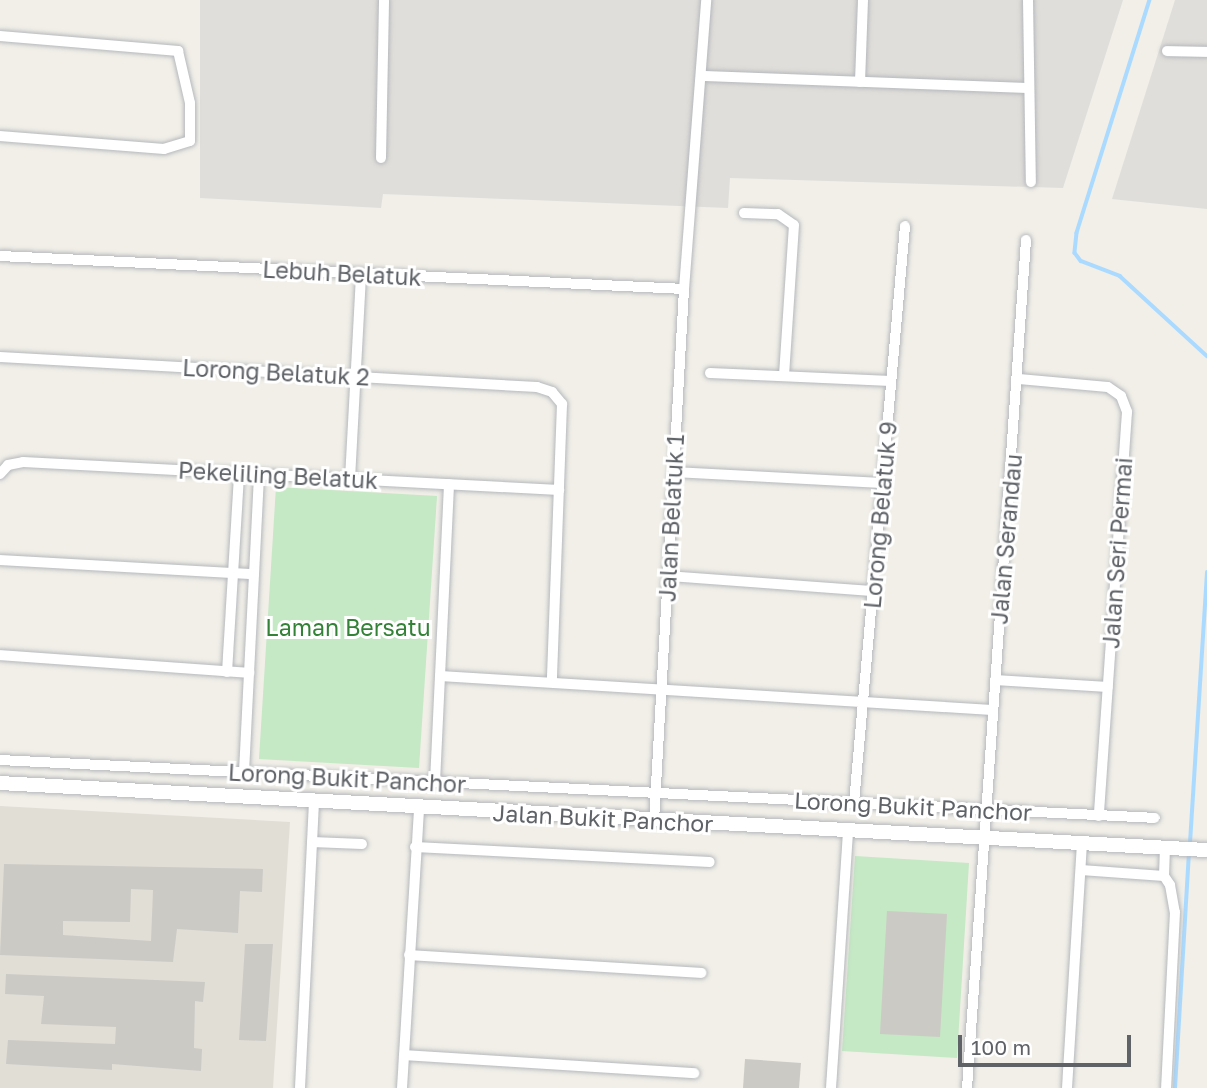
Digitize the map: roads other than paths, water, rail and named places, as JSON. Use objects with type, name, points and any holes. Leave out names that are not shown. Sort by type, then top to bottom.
[{"type":"main road","name":"Jalan Bukit Panchor","points":[[0,783],[1205,850]]},
{"type":"street","points":[[381,158],[384,0]]},
{"type":"street","name":"Jalan Belatuk 1","points":[[654,821],[684,289],[704,76],[706,0]]},
{"type":"street","points":[[860,82],[863,0]]},
{"type":"street","points":[[1028,0],[1031,182]]},
{"type":"street","points":[[0,36],[178,51],[190,103],[190,141],[164,149],[0,136]]},
{"type":"street","points":[[1167,51],[1207,52]]},
{"type":"street","points":[[704,76],[1028,88]]},
{"type":"street","points":[[744,213],[778,214],[794,225],[784,376]]},
{"type":"street","name":"Lorong Belatuk 9","points":[[854,803],[905,226]]},
{"type":"street","name":"Jalan Serandau","points":[[967,1088],[984,810],[1019,379],[1026,240]]},
{"type":"street","name":"Lebuh Belatuk","points":[[0,256],[684,289]]},
{"type":"street","points":[[349,479],[360,274]]},
{"type":"street","name":"Lorong Belatuk 2","points":[[0,357],[537,387],[552,392],[562,404],[559,490]]},
{"type":"street","points":[[710,373],[891,381]]},
{"type":"street","name":"Jalan Seri Permai","points":[[1019,379],[1108,387],[1121,396],[1127,412],[1099,816]]},
{"type":"street","name":"Pekeliling Belatuk","points":[[0,474],[8,465],[23,462],[559,490]]},
{"type":"street","points":[[674,472],[882,483]]},
{"type":"street","points":[[227,672],[239,473]]},
{"type":"street","points":[[244,772],[259,474]]},
{"type":"street","points":[[435,782],[449,484]]},
{"type":"street","points":[[552,682],[559,490]]},
{"type":"street","points":[[0,560],[254,574]]},
{"type":"street","points":[[668,576],[873,591]]},
{"type":"street","points":[[0,654],[249,673]]},
{"type":"street","points":[[440,676],[992,709]]},
{"type":"street","points":[[995,680],[1108,687]]},
{"type":"street","name":"Lorong Bukit Panchor","points":[[0,760],[1155,818]]},
{"type":"street","points":[[300,1088],[314,802]]},
{"type":"street","points":[[401,1088],[419,808]]},
{"type":"street","points":[[831,1088],[848,831]]},
{"type":"street","points":[[312,842],[362,844]]},
{"type":"street","points":[[1068,1088],[1082,844]]},
{"type":"street","points":[[415,847],[710,862]]},
{"type":"street","points":[[1165,848],[1164,876],[1174,897],[1175,912],[1166,1088]]},
{"type":"street","points":[[1081,870],[1164,876]]},
{"type":"street","points":[[409,955],[701,973]]},
{"type":"street","points":[[404,1055],[694,1073]]},
{"type":"waterway","points":[[1150,0],[1077,233],[1075,253],[1081,261],[1120,276],[1207,356]]},
{"type":"waterway","points":[[1190,843],[1207,573]]},
{"type":"waterway","points":[[1175,1088],[1189,851]]},
{"type":"park label","name":"Laman Bersatu","points":[[348,627]]}]
